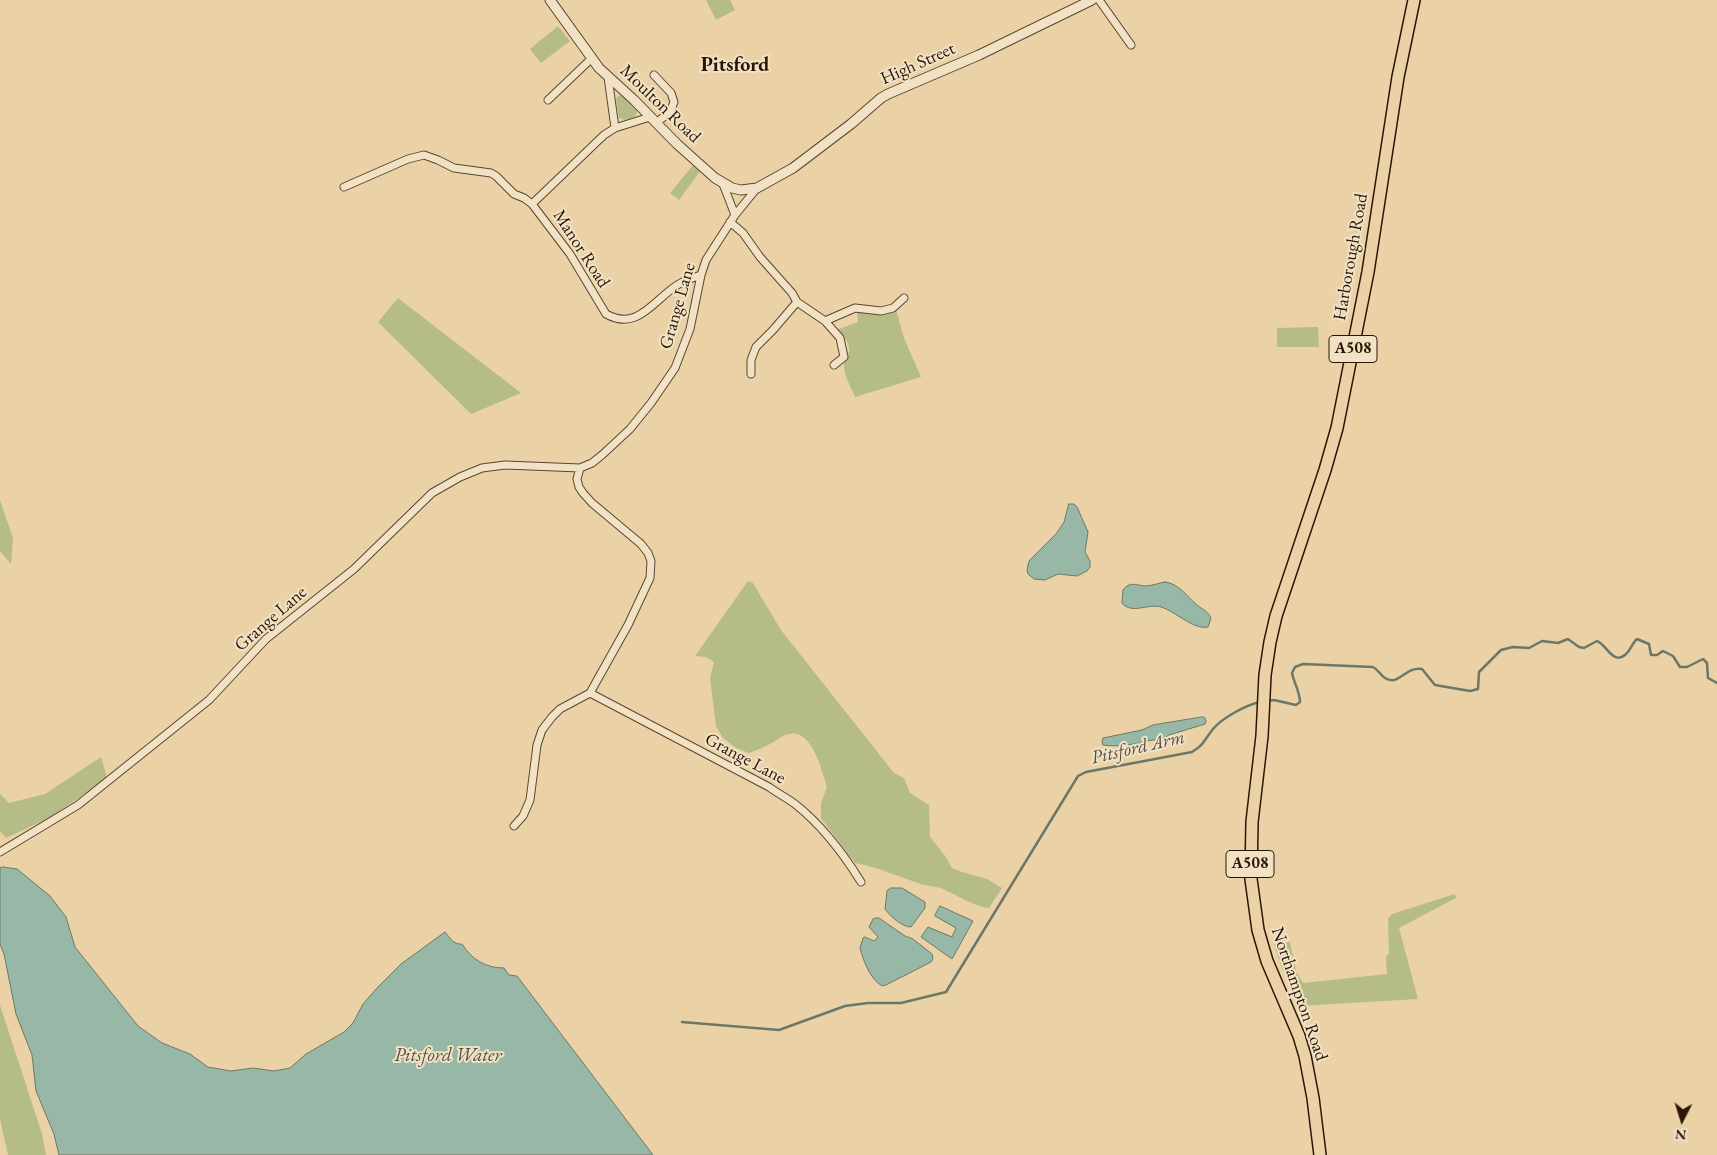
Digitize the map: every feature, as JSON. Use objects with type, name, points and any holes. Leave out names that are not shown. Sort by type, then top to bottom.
[{"type":"highway","name":"Harborough Road","points":[[1263,725],[1266,660],[1276,616],[1325,470],[1337,428],[1369,264],[1398,77],[1414,0]]},
{"type":"highway","name":"Northampton Road","points":[[1263,725],[1251,840],[1250,872],[1254,912],[1267,961],[1299,1036],[1305,1056],[1313,1098],[1320,1155]]},
{"type":"street","name":"Moulton Road","points":[[550,0],[591,59],[653,120],[723,184]]},
{"type":"street","name":"High Street","points":[[757,188],[819,150],[888,94],[979,55],[1092,0]]},
{"type":"street","points":[[1099,0],[1131,45]]},
{"type":"street","points":[[548,100],[591,59]]},
{"type":"street","points":[[653,120],[670,112],[674,102],[671,93],[654,75]]},
{"type":"street","points":[[608,77],[615,128]]},
{"type":"street","name":"Manor Road","points":[[653,120],[615,128],[573,164],[532,204],[570,254],[606,314],[614,319],[625,321],[634,318],[646,311],[679,284],[701,275]]},
{"type":"street","points":[[344,187],[408,159],[424,155],[454,168],[491,173],[514,194],[532,204]]},
{"type":"street","points":[[723,184],[740,190],[757,188]]},
{"type":"street","points":[[723,184],[735,215]]},
{"type":"street","name":"Grange Lane","points":[[0,852],[78,805],[209,700],[266,639],[354,569],[432,493],[460,477],[482,468],[505,465],[544,466],[561,469],[580,468],[602,455],[630,429],[675,368],[690,329],[706,260],[730,222],[757,188]]},
{"type":"street","points":[[730,222],[743,233],[760,257],[792,293],[797,302],[825,321],[840,338],[844,357],[834,365]]},
{"type":"street","points":[[825,321],[855,308],[881,311],[893,308],[904,298]]},
{"type":"street","points":[[751,374],[751,360],[756,347],[774,330],[797,302]]},
{"type":"street","points":[[514,826],[522,816],[530,800],[537,745],[542,730],[560,710],[590,693],[643,595],[652,570],[648,553],[641,544],[592,503],[583,493],[577,479],[580,468]]},
{"type":"street","name":"Grange Lane","points":[[590,693],[794,803],[836,844],[861,882]]},
{"type":"green space","points":[[706,0],[730,0],[735,10],[716,20]]},
{"type":"green space","points":[[558,26],[570,41],[541,63],[530,49]]},
{"type":"green space","points":[[622,95],[637,109],[635,117],[625,120],[619,118],[616,99]]},
{"type":"green space","points":[[694,164],[701,170],[679,200],[670,193]]},
{"type":"green space","points":[[398,298],[521,393],[471,414],[378,322]]},
{"type":"green space","points":[[896,310],[904,338],[921,377],[855,397],[844,367],[849,348],[845,338],[836,330],[858,322],[857,312],[881,314]]},
{"type":"green space","points":[[1318,327],[1319,347],[1277,347],[1277,328]]},
{"type":"green space","points":[[0,500],[13,538],[11,564],[0,551]]},
{"type":"green space","points":[[748,581],[753,583],[781,630],[894,773],[904,778],[910,793],[929,805],[930,837],[952,868],[987,879],[1002,888],[989,908],[972,903],[940,888],[921,884],[855,863],[821,818],[821,803],[827,787],[815,752],[804,738],[797,734],[789,734],[749,753],[736,748],[723,738],[716,726],[710,678],[714,662],[706,657],[695,656]]},
{"type":"green space","points":[[101,757],[107,778],[51,817],[6,838],[0,831],[0,794],[9,803],[45,794]]},
{"type":"green space","points":[[1455,894],[1456,898],[1399,928],[1418,999],[1299,1006],[1282,968],[1274,944],[1290,942],[1296,971],[1303,983],[1387,974],[1386,957],[1389,953],[1388,919],[1392,914]]},
{"type":"green space","points":[[0,1005],[42,1134],[46,1155],[8,1155],[0,1119]]},
{"type":"water","points":[[1069,504],[1074,504],[1077,507],[1088,532],[1085,552],[1090,561],[1090,567],[1087,571],[1077,576],[1058,574],[1045,580],[1034,579],[1028,574],[1029,561],[1056,534],[1064,522]]},
{"type":"water","points":[[1165,582],[1175,585],[1208,614],[1211,618],[1208,627],[1196,626],[1161,607],[1130,608],[1122,603],[1123,590],[1128,585],[1147,586]]},
{"type":"water","points":[[1203,717],[1206,721],[1205,724],[1161,739],[1120,746],[1103,745],[1102,743],[1103,738],[1142,730],[1153,725]]},
{"type":"water","name":"Pitsford Water","points":[[0,868],[17,869],[50,896],[66,917],[75,947],[138,1026],[162,1043],[190,1054],[208,1067],[231,1071],[253,1068],[274,1071],[290,1068],[306,1054],[344,1032],[353,1023],[363,1004],[401,964],[445,932],[454,942],[462,944],[475,959],[485,965],[504,968],[509,975],[517,976],[653,1155],[59,1155],[54,1134],[36,1091],[32,1055],[16,1014],[4,954],[0,944]]},
{"type":"water","points":[[891,888],[902,888],[925,902],[925,908],[911,927],[900,923],[885,909],[887,891]]},
{"type":"water","points":[[940,906],[973,921],[952,959],[921,937],[928,927],[952,937],[956,928],[935,916]]},
{"type":"water","points":[[876,918],[913,939],[932,954],[933,959],[931,962],[886,985],[882,986],[878,983],[868,969],[860,948],[863,938],[874,941],[878,937],[869,927],[873,919]]},
{"type":"waterway","name":"Pitsford Arm","points":[[1268,701],[1274,700],[1296,705],[1300,702],[1292,673],[1295,667],[1303,664],[1373,667],[1383,677],[1390,680],[1394,680],[1411,670],[1422,669],[1435,685],[1470,691],[1478,689],[1479,672],[1501,650],[1513,647],[1529,648],[1542,641],[1558,643],[1568,639],[1579,647],[1584,648],[1597,641],[1613,656],[1617,657],[1625,655],[1637,639],[1649,644],[1651,655],[1657,655],[1663,651],[1673,656],[1680,667],[1687,667],[1703,659],[1707,663],[1708,678],[1717,683]]},
{"type":"waterway","name":"Pitsford Arm","points":[[682,1022],[779,1030],[845,1006],[868,1003],[901,1003],[946,992],[1078,776],[1086,772],[1192,752],[1228,716],[1260,702]]},
{"type":"district","name":"Pitsford","points":[[735,66]]}]
